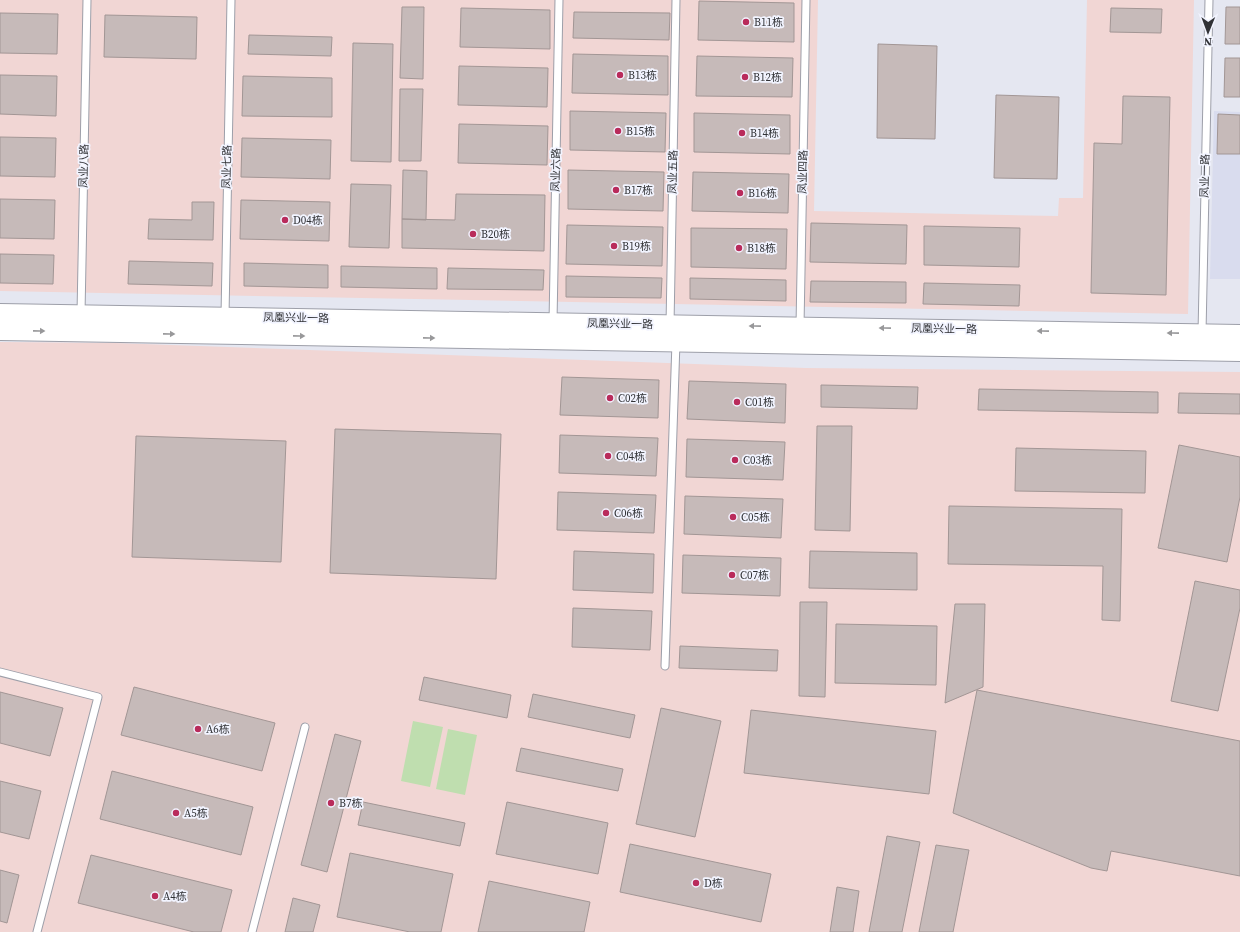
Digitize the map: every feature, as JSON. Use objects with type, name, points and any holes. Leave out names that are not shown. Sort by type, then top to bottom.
[{"type":"street","name":"凤凰兴业一路","points":[[0,313],[81,323],[673,334],[1202,342],[1240,334]]},
{"type":"street","name":"凤凰兴业一路","points":[[0,331],[81,323]]},
{"type":"street","name":"凤凰兴业一路","points":[[1202,342],[1240,352]]},
{"type":"lane","name":"凤业八路","points":[[81,323],[87,0]]},
{"type":"lane","name":"凤业七路","points":[[224,326],[230,0]]},
{"type":"lane","name":"凤业六路","points":[[553,331],[559,0]]},
{"type":"lane","name":"凤业五路","points":[[665,666],[673,334],[676,0]]},
{"type":"lane","name":"凤业四路","points":[[799,336],[806,0]]},
{"type":"lane","name":"凤业一路","points":[[1202,342],[1208,0]]},
{"type":"lane","points":[[0,672],[98,697],[38,932]]},
{"type":"lane","points":[[252,932],[305,727]]},
{"type":"shaded area","points":[[0,0],[818,0],[814,211],[1058,216],[1059,198],[1083,198],[1087,0],[1194,0],[1188,314],[0,291]]},
{"type":"shaded area","points":[[1214,111],[1240,112],[1240,279],[1210,279]]},
{"type":"shaded area","points":[[0,342],[115,343],[806,368],[1240,372],[1240,932],[0,932]]},
{"type":"green space","points":[[413,721],[443,727],[430,787],[401,781]]},
{"type":"green space","points":[[448,729],[477,735],[465,795],[436,789]]},
{"type":"building","name":"B11栋","points":[[699,1],[794,3],[794,42],[698,40]]},
{"type":"building","points":[[402,7],[424,7],[423,79],[400,78]]},
{"type":"building","points":[[1226,7],[1240,7],[1240,44],[1225,44]]},
{"type":"building","points":[[461,8],[550,10],[550,49],[460,47]]},
{"type":"building","points":[[1111,8],[1162,9],[1161,33],[1110,32]]},
{"type":"building","points":[[574,12],[670,13],[669,40],[573,38]]},
{"type":"building","points":[[0,13],[58,14],[57,54],[0,53]]},
{"type":"building","points":[[105,15],[197,17],[196,59],[104,57]]},
{"type":"building","points":[[249,35],[332,37],[331,56],[248,54]]},
{"type":"building","points":[[353,43],[393,44],[391,162],[351,161]]},
{"type":"building","points":[[878,44],[937,46],[935,139],[877,138]]},
{"type":"building","name":"B13栋","points":[[573,54],[668,56],[668,95],[572,93]]},
{"type":"building","name":"B12栋","points":[[697,56],[793,58],[792,97],[696,96]]},
{"type":"building","points":[[1225,58],[1240,58],[1240,97],[1224,97]]},
{"type":"building","points":[[459,66],[548,68],[547,107],[458,105]]},
{"type":"building","points":[[0,75],[57,76],[56,116],[0,114]]},
{"type":"building","points":[[243,76],[332,78],[332,117],[242,116]]},
{"type":"building","points":[[400,89],[423,89],[421,161],[399,161]]},
{"type":"building","points":[[996,95],[1059,97],[1057,179],[994,178]]},
{"type":"building","points":[[1123,96],[1170,97],[1166,295],[1091,293],[1094,143],[1122,144]]},
{"type":"building","name":"B15栋","points":[[570,111],[666,113],[665,152],[570,150]]},
{"type":"building","name":"B14栋","points":[[694,113],[790,115],[790,154],[694,152]]},
{"type":"building","points":[[1218,114],[1240,115],[1240,154],[1217,154]]},
{"type":"building","points":[[459,124],[548,126],[547,165],[458,163]]},
{"type":"building","points":[[0,137],[56,138],[55,177],[0,176]]},
{"type":"building","points":[[242,138],[331,140],[330,179],[241,177]]},
{"type":"building","points":[[403,170],[427,171],[426,220],[402,219]]},
{"type":"building","name":"B17栋","points":[[568,170],[664,172],[663,211],[568,209]]},
{"type":"building","name":"B16栋","points":[[693,172],[789,174],[788,213],[692,211]]},
{"type":"building","points":[[351,184],[391,185],[389,248],[349,247]]},
{"type":"building","name":"B20栋","points":[[456,194],[545,195],[544,251],[402,248],[402,219],[455,220]]},
{"type":"building","points":[[0,199],[55,200],[54,239],[0,238]]},
{"type":"building","name":"D04栋","points":[[241,200],[330,202],[329,241],[240,239]]},
{"type":"building","points":[[192,202],[214,202],[213,240],[148,239],[149,219],[192,220]]},
{"type":"building","points":[[811,223],[907,225],[906,264],[810,262]]},
{"type":"building","name":"B19栋","points":[[567,225],[663,227],[662,266],[566,264]]},
{"type":"building","points":[[924,226],[1020,228],[1019,267],[924,265]]},
{"type":"building","name":"B18栋","points":[[691,228],[787,229],[786,269],[691,267]]},
{"type":"building","points":[[0,254],[54,255],[53,284],[0,283]]},
{"type":"building","points":[[129,261],[213,263],[212,286],[128,284]]},
{"type":"building","points":[[244,263],[328,265],[328,288],[244,286]]},
{"type":"building","points":[[341,266],[437,268],[437,289],[341,287]]},
{"type":"building","points":[[448,268],[544,270],[543,290],[447,289]]},
{"type":"building","points":[[566,276],[662,278],[661,298],[566,297]]},
{"type":"building","points":[[690,278],[786,280],[786,301],[690,299]]},
{"type":"building","points":[[811,281],[906,282],[906,303],[810,302]]},
{"type":"building","points":[[924,283],[1020,285],[1019,306],[923,304]]},
{"type":"building","name":"C02栋","points":[[562,377],[659,380],[658,418],[560,415]]},
{"type":"building","name":"C01栋","points":[[689,381],[786,384],[785,423],[687,419]]},
{"type":"building","points":[[821,385],[918,387],[917,409],[821,407]]},
{"type":"building","points":[[979,389],[1158,392],[1158,413],[978,410]]},
{"type":"building","points":[[1179,393],[1240,394],[1240,414],[1178,413]]},
{"type":"building","points":[[817,426],[852,426],[850,531],[815,530]]},
{"type":"building","points":[[335,429],[501,434],[496,579],[330,573]]},
{"type":"building","name":"C04栋","points":[[560,435],[658,438],[656,476],[559,473]]},
{"type":"building","points":[[136,436],[286,441],[281,562],[132,557]]},
{"type":"building","name":"C03栋","points":[[687,439],[785,442],[783,480],[686,477]]},
{"type":"building","points":[[1179,445],[1240,457],[1240,497],[1227,562],[1158,548]]},
{"type":"building","points":[[1016,448],[1146,451],[1145,493],[1015,491]]},
{"type":"building","name":"C06栋","points":[[558,492],[656,495],[654,533],[557,530]]},
{"type":"building","name":"C05栋","points":[[685,496],[783,499],[781,538],[684,534]]},
{"type":"building","points":[[949,506],[1122,509],[1120,621],[1102,620],[1103,566],[948,564]]},
{"type":"building","points":[[574,551],[654,554],[653,593],[573,590]]},
{"type":"building","points":[[810,551],[917,553],[917,590],[809,588]]},
{"type":"building","name":"C07栋","points":[[683,555],[781,558],[780,596],[682,593]]},
{"type":"building","points":[[1195,581],[1240,590],[1240,608],[1218,711],[1171,701]]},
{"type":"building","points":[[800,602],[827,602],[825,697],[799,696]]},
{"type":"building","points":[[955,604],[985,604],[983,687],[945,703]]},
{"type":"building","points":[[573,608],[652,611],[650,650],[572,647]]},
{"type":"building","points":[[836,624],[937,626],[936,685],[835,683]]},
{"type":"building","points":[[680,646],[778,650],[777,671],[679,668]]},
{"type":"building","points":[[424,677],[511,695],[507,718],[419,700]]},
{"type":"building","name":"A6栋","points":[[134,687],[275,723],[262,771],[121,735]]},
{"type":"building","points":[[977,690],[1240,741],[1240,876],[1111,851],[1107,871],[1091,868],[953,813]]},
{"type":"building","points":[[0,692],[63,708],[50,756],[0,743]]},
{"type":"building","points":[[533,694],[635,715],[630,738],[528,717]]},
{"type":"building","points":[[661,708],[721,721],[695,837],[636,824]]},
{"type":"building","points":[[751,710],[936,731],[929,794],[744,773]]},
{"type":"building","name":"B7栋","points":[[335,734],[361,741],[327,872],[301,865]]},
{"type":"building","points":[[521,748],[623,769],[618,791],[516,771]]},
{"type":"building","name":"A5栋","points":[[112,771],[253,807],[241,855],[100,819]]},
{"type":"building","points":[[0,781],[41,791],[29,839],[0,832]]},
{"type":"building","points":[[363,802],[465,823],[460,846],[358,825]]},
{"type":"building","points":[[507,802],[608,823],[598,874],[496,854]]},
{"type":"building","points":[[887,836],[920,842],[902,932],[869,932]]},
{"type":"building","name":"D栋","points":[[630,844],[771,874],[761,922],[620,892]]},
{"type":"building","points":[[936,845],[969,850],[953,932],[919,932]]},
{"type":"building","points":[[350,853],[453,874],[441,932],[410,932],[337,917]]},
{"type":"building","name":"A4栋","points":[[91,855],[232,890],[221,932],[194,932],[78,903]]},
{"type":"building","points":[[0,870],[19,875],[7,923],[0,921]]},
{"type":"building","points":[[489,881],[590,902],[584,932],[478,932]]},
{"type":"building","points":[[837,887],[859,891],[853,932],[830,932]]},
{"type":"building","points":[[293,898],[320,905],[313,932],[285,932]]},
{"type":"place","name":"B11栋","points":[[746,22]]},
{"type":"place","name":"B13栋","points":[[620,75]]},
{"type":"place","name":"B12栋","points":[[745,77]]},
{"type":"place","name":"B15栋","points":[[618,131]]},
{"type":"place","name":"B14栋","points":[[742,133]]},
{"type":"place","name":"B17栋","points":[[616,190]]},
{"type":"place","name":"B16栋","points":[[740,193]]},
{"type":"place","name":"D04栋","points":[[285,220]]},
{"type":"place","name":"B20栋","points":[[473,234]]},
{"type":"place","name":"B19栋","points":[[614,246]]},
{"type":"place","name":"B18栋","points":[[739,248]]},
{"type":"place","name":"C02栋","points":[[610,398]]},
{"type":"place","name":"C01栋","points":[[737,402]]},
{"type":"place","name":"C04栋","points":[[608,456]]},
{"type":"place","name":"C03栋","points":[[735,460]]},
{"type":"place","name":"C06栋","points":[[606,513]]},
{"type":"place","name":"C05栋","points":[[733,517]]},
{"type":"place","name":"C07栋","points":[[732,575]]},
{"type":"place","name":"A6栋","points":[[198,729]]},
{"type":"place","name":"B7栋","points":[[331,803]]},
{"type":"place","name":"A5栋","points":[[176,813]]},
{"type":"place","name":"D栋","points":[[696,883]]},
{"type":"place","name":"A4栋","points":[[155,896]]}]
